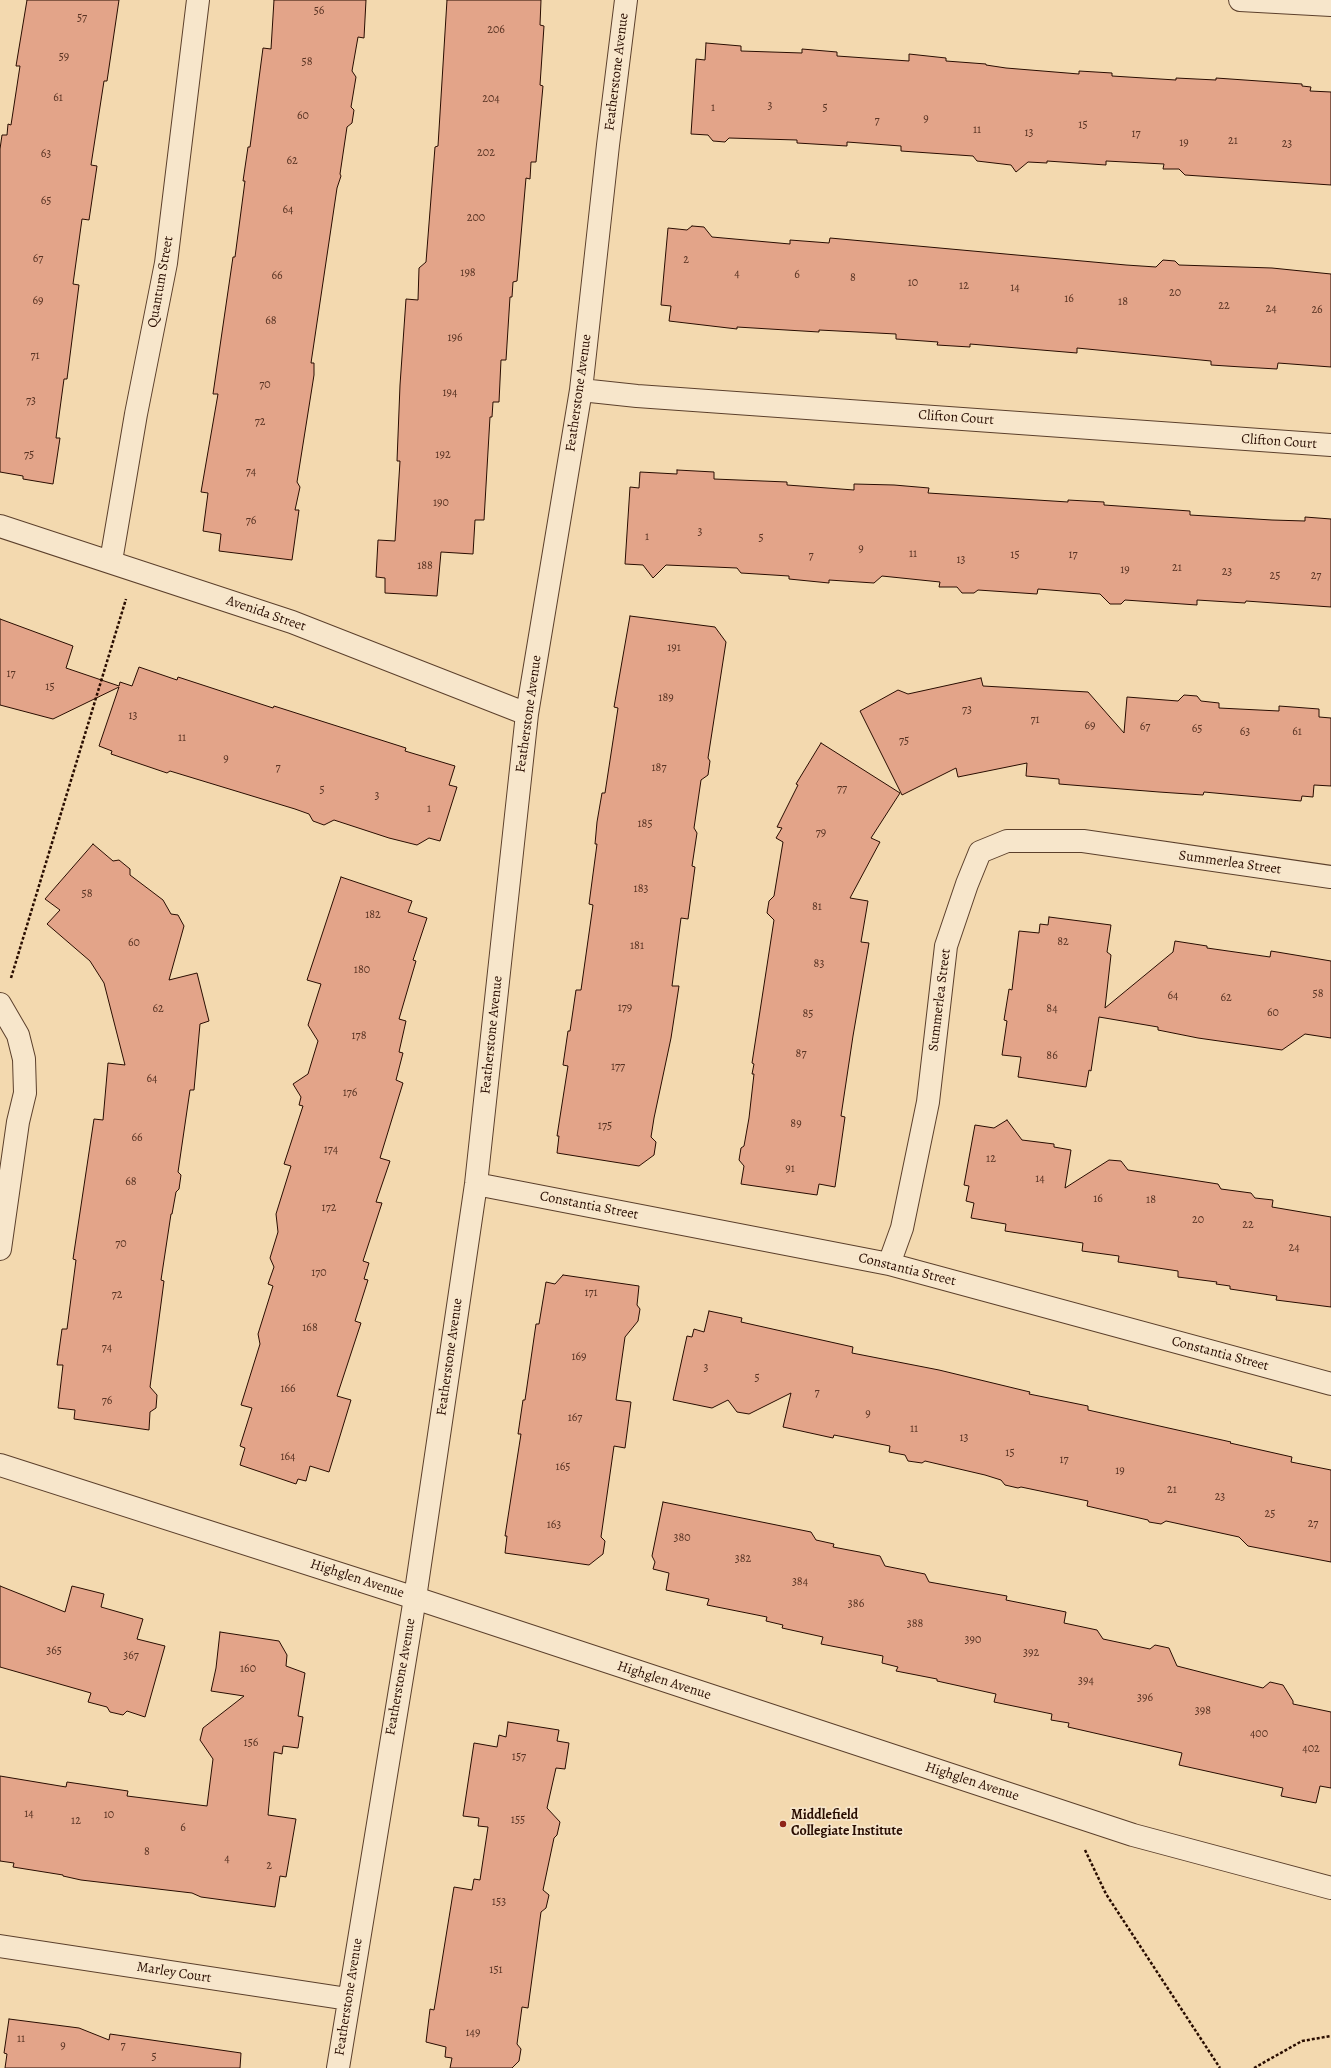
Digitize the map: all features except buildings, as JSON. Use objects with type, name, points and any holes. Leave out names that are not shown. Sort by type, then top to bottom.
[{"type":"street","name":"Quantum Street","points":[[111,561],[136,414],[166,263],[198,0]]},
{"type":"street","name":"Featherstone Avenue","points":[[338,2068],[348,1999],[415,1598],[476,1184],[527,714],[582,390],[608,145],[626,0]]},
{"type":"street","points":[[1240,0],[1331,5]]},
{"type":"street","name":"Clifton Court","points":[[582,390],[645,396],[1331,445]]},
{"type":"street","name":"Avenida Street","points":[[0,526],[111,561],[135,571],[292,622],[527,714]]},
{"type":"street","name":"Summerlea Street","points":[[889,1264],[902,1228],[928,1102],[946,946],[967,884],[980,852],[1007,841],[1083,841],[1331,877]]},
{"type":"street","points":[[0,1249],[18,1122],[26,1092],[24,1059],[18,1035],[1,1005]]},
{"type":"street","name":"Constantia Street","points":[[476,1184],[889,1264],[1331,1384]]},
{"type":"street","name":"Highglen Avenue","points":[[0,1465],[415,1598],[1133,1835],[1331,1888]]},
{"type":"street","name":"Marley Court","points":[[0,1946],[348,1999]]},
{"type":"path","points":[[1,1005],[135,571]]},
{"type":"path","points":[[1068,1813],[1106,1894],[1220,2068]]},
{"type":"path","points":[[1254,2068],[1302,2041],[1331,2036]]},
{"type":"place","name":"Middlefield Collegiate Institute","points":[[783,1824]]}]
